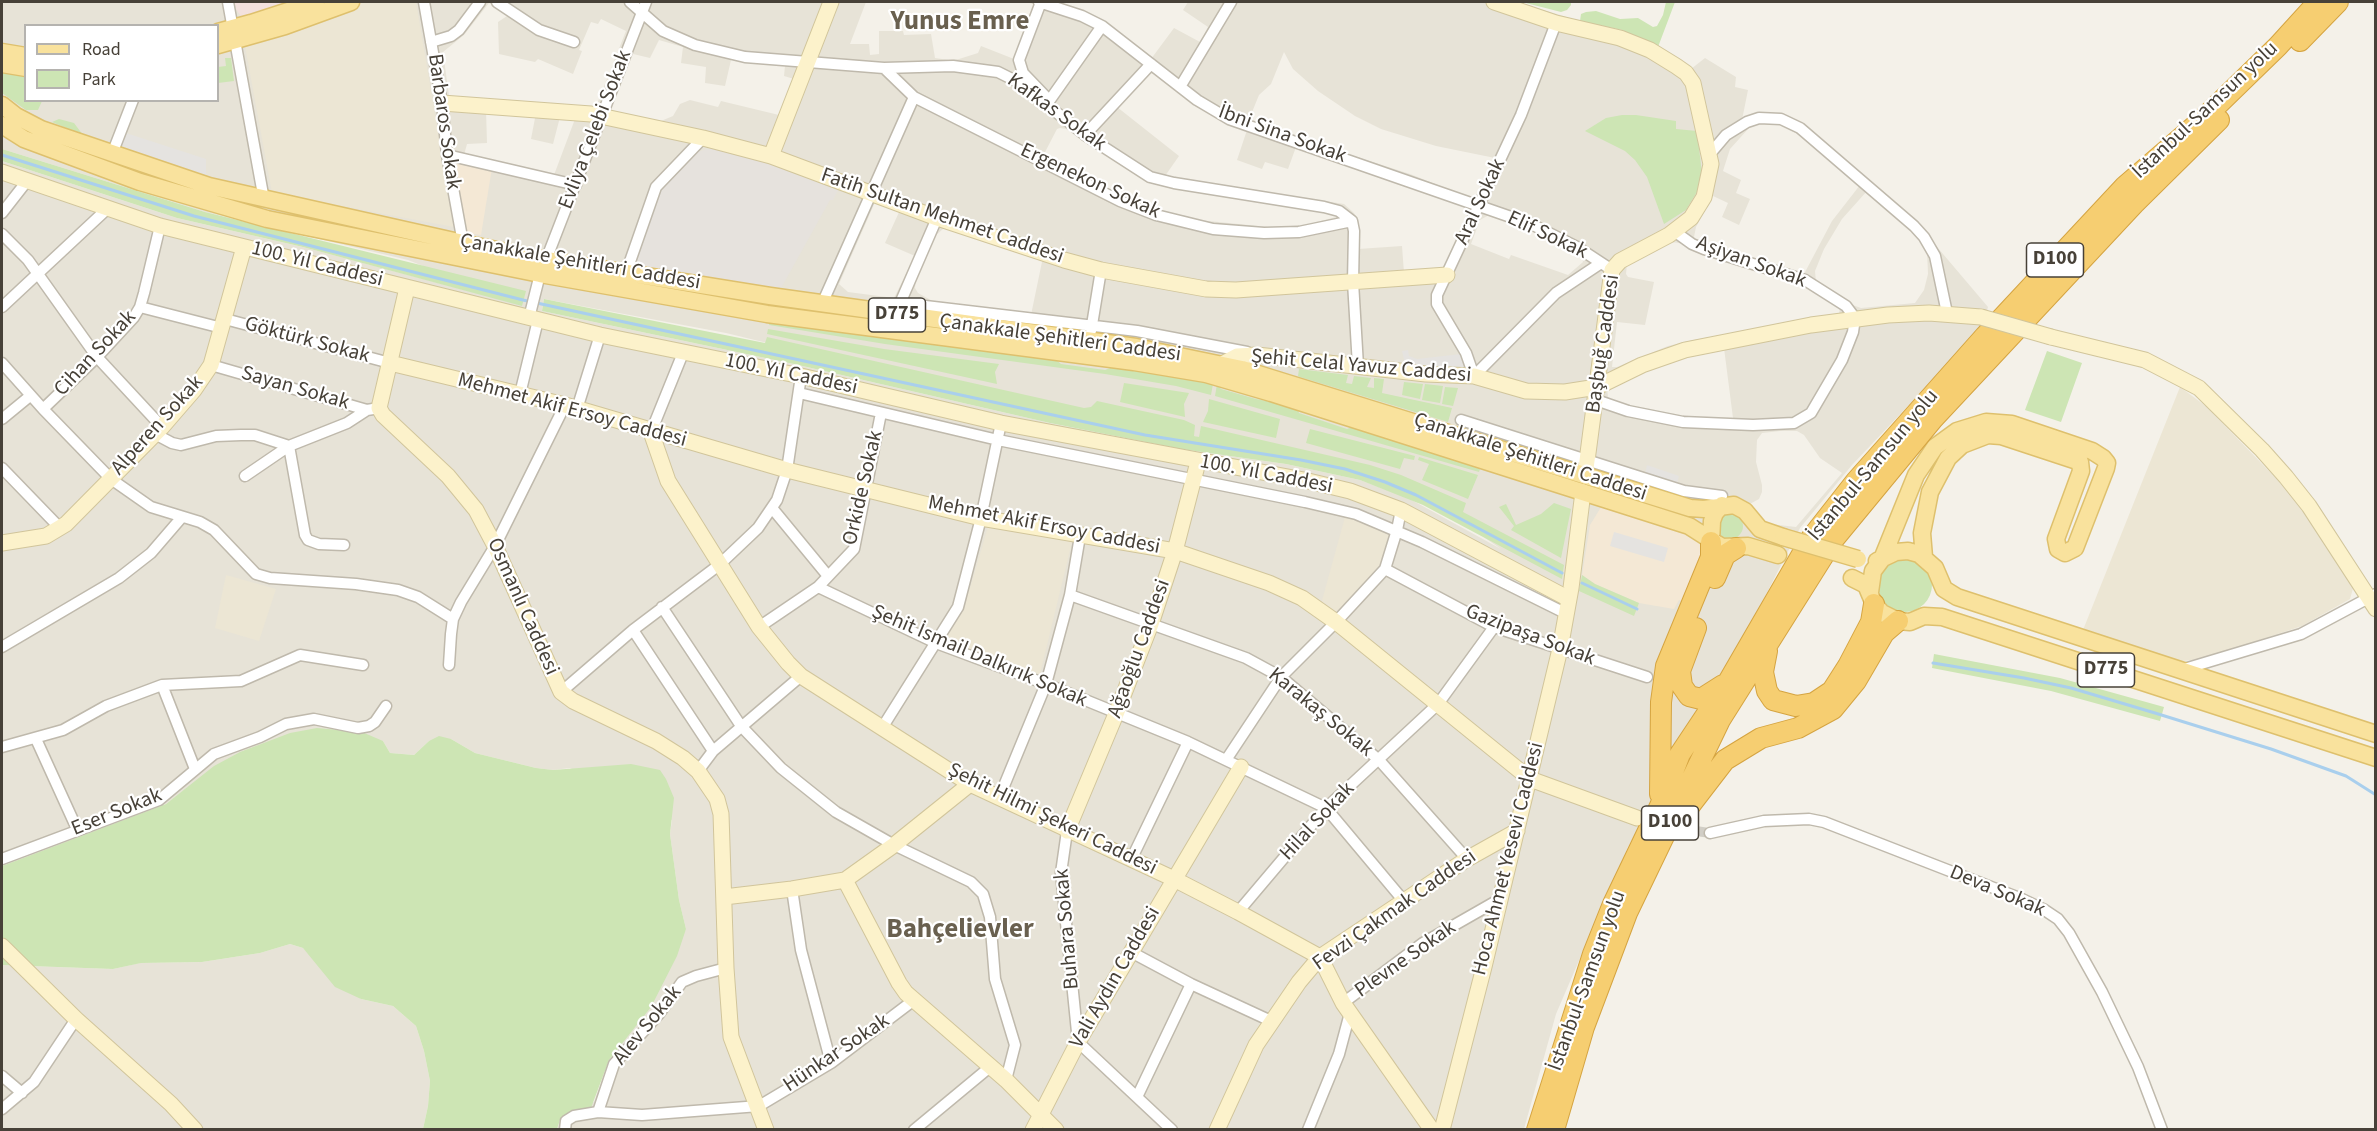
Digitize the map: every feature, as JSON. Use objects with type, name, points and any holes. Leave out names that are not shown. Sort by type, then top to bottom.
[{"type":"highway","name":"İstanbul-Samsun yolu","points":[[1537,1130],[1593,954],[1613,904],[1660,806],[1680,754],[1728,682],[1812,537],[1856,481],[1985,336],[2125,186],[2205,117],[2278,46],[2318,2]]},
{"type":"highway","name":"İstanbul-Samsun yolu","points":[[1554,1130],[1597,991],[1627,913],[1720,720],[1834,539],[1933,419],[2134,204],[2338,2]]},
{"type":"highway","points":[[1660,806],[1661,702],[1666,666],[1711,557],[1711,542]]},
{"type":"highway","points":[[1728,682],[1701,699],[1689,696],[1682,686],[1680,671],[1722,560],[1736,548]]},
{"type":"highway","points":[[1768,645],[1763,672],[1767,692],[1773,700],[1796,706],[1814,703],[1832,691],[1848,666],[1872,622],[1872,598]]},
{"type":"highway","points":[[1660,845],[1725,759],[1761,738],[1798,728],[1833,709],[1856,681],[1884,633],[1898,621]]},
{"type":"main road","points":[[227,39],[316,2]]},
{"type":"main road","points":[[227,39],[315,16],[351,2]]},
{"type":"main road","points":[[2,52],[24,56]]},
{"type":"main road","points":[[2,64],[24,68]]},
{"type":"main road","name":"Çanakkale Şehitleri Caddesi","points":[[2,105],[32,125],[209,186],[465,249],[767,314],[1134,362],[1212,367],[1271,393],[1585,476],[1690,508],[1704,509],[1722,501],[1739,507],[1760,529],[1858,560],[1875,562],[1882,560]]},
{"type":"main road","name":"Çanakkale Şehitleri Caddesi","points":[[2,125],[34,143],[140,182],[267,219],[465,249]]},
{"type":"main road","name":"Çanakkale Şehitleri Caddesi","points":[[543,267],[626,273],[822,304],[897,309],[1090,333],[1212,367],[1302,386],[1514,445],[1689,526],[1722,547],[1754,547],[1778,555]]},
{"type":"main road","points":[[767,314],[770,296]]},
{"type":"main road","points":[[1872,598],[1873,571],[1882,560],[1916,475],[1935,447],[1957,431],[1986,422],[2012,424],[2092,451],[2107,463],[2075,548],[2065,553],[2058,549],[2056,539],[2081,471],[2080,462],[2001,436],[1988,435],[1962,445],[1948,458],[1930,492],[1922,533],[1924,557]]},
{"type":"main road","points":[[1711,542],[1712,521],[1722,501]]},
{"type":"main road","points":[[1736,548],[1749,535],[1749,516]]},
{"type":"main road","name":"D775","points":[[1882,560],[1903,551],[1914,552],[1924,557],[1935,568],[1942,585],[1957,597],[2376,734]]},
{"type":"main road","points":[[1852,578],[1866,585],[1882,613],[1898,621]]},
{"type":"main road","points":[[1924,616],[1937,603],[1942,585]]},
{"type":"main road","name":"D775","points":[[1898,621],[1910,622],[1924,616],[1942,617],[2376,758]]},
{"type":"street","points":[[228,2],[227,39],[264,200]]},
{"type":"street","name":"Barbaros Sokak","points":[[424,2],[442,103],[447,155],[465,249]]},
{"type":"street","points":[[431,42],[451,36],[459,30],[480,2]]},
{"type":"street","points":[[497,2],[539,30],[574,42]]},
{"type":"street","name":"Kafkas Sokak","points":[[630,2],[663,31],[710,50],[745,57],[884,68],[953,66],[987,70],[1008,76],[1048,103],[1085,135],[1140,172],[1161,180],[1244,196],[1324,207],[1340,211],[1352,221]]},
{"type":"street","name":"Evliya Çelebi Sokak","points":[[520,394],[536,291],[543,267],[576,185],[600,115],[646,2]]},
{"type":"street","points":[[771,156],[831,2]]},
{"type":"street","points":[[1040,2],[1019,60],[1023,73],[1048,103],[1102,26]]},
{"type":"street","name":"İbni Sina Sokak","points":[[1040,2],[1082,16],[1102,26],[1197,100],[1229,119],[1402,178],[1478,207]]},
{"type":"street","points":[[1180,87],[1232,2]]},
{"type":"street","name":"Başbuğ Caddesi","points":[[1494,2],[1556,23],[1637,44],[1686,73],[1696,93],[1709,154],[1711,175],[1704,197],[1691,218],[1674,231],[1607,266],[1597,393],[1574,567]]},
{"type":"street","name":"Aral Sokak","points":[[1474,376],[1466,353],[1437,304],[1437,295],[1521,115],[1556,23]]},
{"type":"street","points":[[227,39],[237,81]]},
{"type":"street","points":[[1085,135],[1151,64]]},
{"type":"street","name":"Ergenekon Sokak","points":[[884,68],[904,90],[914,97],[1120,201],[1173,221],[1213,229],[1283,233],[1309,231],[1352,221]]},
{"type":"street","points":[[822,304],[914,97]]},
{"type":"street","points":[[111,154],[132,102]]},
{"type":"street","name":"Fatih Sultan Mehmet Caddesi","points":[[442,103],[600,115],[703,138],[771,156],[938,218],[1054,257],[1101,270],[1227,290],[1447,275]]},
{"type":"street","points":[[1709,154],[1726,135],[1747,122],[1759,118],[1781,119],[1800,128],[1924,237],[1935,256],[1947,313]]},
{"type":"street","points":[[626,273],[658,183],[703,138]]},
{"type":"street","points":[[447,155],[576,185]]},
{"type":"street","name":"100. Yıl Caddesi","points":[[2,172],[160,226],[407,288],[533,315],[600,335],[801,375],[1001,423],[1327,485],[1401,510],[1569,600]]},
{"type":"street","points":[[2,213],[27,181]]},
{"type":"street","name":"Elif Sokak","points":[[1478,207],[1549,232],[1607,266]]},
{"type":"street","points":[[2,307],[107,208]]},
{"type":"street","points":[[897,309],[938,218]]},
{"type":"street","points":[[1352,221],[1358,366]]},
{"type":"street","name":"Cihan Sokak","points":[[43,409],[97,357],[127,325],[140,307],[160,226]]},
{"type":"street","name":"Aşiyan Sokak","points":[[1674,231],[1704,249],[1805,280],[1846,306],[1855,318]]},
{"type":"street","points":[[2,234],[28,260],[97,357],[158,430],[172,443],[181,445],[216,436],[248,435],[269,438],[290,446]]},
{"type":"street","name":"Alperen Sokak","points":[[2,543],[35,539],[60,528],[111,479],[194,390],[211,365],[244,247]]},
{"type":"street","points":[[1474,376],[1556,293],[1607,266]]},
{"type":"street","points":[[1090,333],[1101,270]]},
{"type":"street","points":[[245,476],[290,446],[347,423],[373,409],[390,363],[407,288]]},
{"type":"street","name":"Göktürk Sokak","points":[[140,307],[390,363]]},
{"type":"street","name":"Şehit Celal Yavuz Caddesi","points":[[1212,367],[1236,356],[1257,355],[1426,374],[1474,376],[1526,391],[1597,393],[1642,365],[1685,350],[1855,318],[1947,313],[1981,317],[2051,337],[2124,353],[2145,360],[2199,388],[2286,477],[2373,600]]},
{"type":"street","points":[[1597,393],[1628,411],[1683,422],[1762,425],[1794,423],[1804,419],[1818,403],[1842,360],[1855,318]]},
{"type":"street","name":"Çanakkale Şehitleri Caddesi","points":[[1090,333],[1160,335],[1257,355]]},
{"type":"street","points":[[449,665],[453,619],[571,407],[600,335]]},
{"type":"street","points":[[651,432],[683,353]]},
{"type":"street","points":[[2,363],[30,396],[111,479],[151,507],[214,530],[256,574],[270,578],[356,584],[398,590],[418,597],[453,619]]},
{"type":"street","name":"Mehmet Akif Ersoy Caddesi","points":[[390,363],[571,407],[787,470],[981,518],[1175,551],[1286,590],[1336,622],[1530,779],[1637,818]]},
{"type":"street","name":"Sayan Sokak","points":[[211,365],[373,409]]},
{"type":"street","points":[[561,692],[633,630],[719,565],[758,528],[777,500],[787,470],[801,375]]},
{"type":"street","name":"100. Yıl Caddesi","points":[[799,393],[998,440],[1343,511],[1397,530],[1569,600]]},
{"type":"street","points":[[2,419],[30,396]]},
{"type":"street","name":"Osmanlı Caddesi","points":[[373,409],[448,476],[467,497],[495,546],[561,692],[573,701],[656,741],[683,758],[698,771],[710,787],[721,814],[726,968],[731,1037],[759,1106],[766,1130]]},
{"type":"street","name":"Orkide Sokak","points":[[759,627],[818,587],[854,549],[881,413]]},
{"type":"street","name":"Çanakkale Şehitleri Caddesi","points":[[1461,420],[1514,445]]},
{"type":"street","points":[[882,728],[958,607],[981,518],[1001,423]]},
{"type":"street","name":"Şehit Hilmi Şekeri Caddesi","points":[[651,432],[668,482],[719,565],[759,627],[801,676],[970,784],[1174,879],[1320,957]]},
{"type":"street","points":[[290,446],[305,534],[308,540],[319,544],[344,545]]},
{"type":"street","name":"Ağaoğlu Caddesi","points":[[1067,831],[1151,624],[1175,551],[1198,462]]},
{"type":"street","points":[[2,468],[60,528]]},
{"type":"street","points":[[771,508],[828,576]]},
{"type":"street","points":[[1226,760],[1281,677],[1385,569],[1401,510]]},
{"type":"street","points":[[2,647],[119,578],[151,553],[182,517]]},
{"type":"street","points":[[999,798],[1046,684],[1070,595],[1080,536]]},
{"type":"street","name":"Hoca Ahmet Yesevi Caddesi","points":[[1442,1130],[1530,779],[1560,649],[1574,567]]},
{"type":"street","name":"Gazipaşa Sokak","points":[[1385,569],[1494,627],[1647,677]]},
{"type":"street","name":"Şehit İsmail Dalkırık Sokak","points":[[818,587],[936,643],[1046,684],[1188,742],[1326,808],[1403,900]]},
{"type":"street","name":"Karakaş Sokak","points":[[1070,595],[1246,658],[1281,677],[1379,760],[1467,859]]},
{"type":"street","points":[[2181,670],[2301,634],[2373,600]]},
{"type":"street","points":[[662,607],[741,726],[781,768],[837,812],[894,845],[971,882],[983,894],[990,917],[995,979],[1015,1045],[1006,1080]]},
{"type":"street","name":"Hilal Sokak","points":[[1238,912],[1326,808],[1438,704],[1494,627]]},
{"type":"street","points":[[633,630],[713,751]]},
{"type":"street","points":[[2,747],[63,730],[106,706],[162,685],[241,681],[300,655],[363,665]]},
{"type":"street","points":[[698,771],[713,751],[801,676]]},
{"type":"street","points":[[162,685],[195,769]]},
{"type":"street","name":"Eser Sokak","points":[[2,859],[159,800],[214,754],[260,737],[286,724],[314,719],[358,728],[375,723],[386,706]]},
{"type":"street","points":[[36,739],[77,829]]},
{"type":"street","points":[[1131,860],[1188,742]]},
{"type":"street","name":"Vali Aydın Caddesi","points":[[1033,1130],[1078,1042],[1241,767]]},
{"type":"street","points":[[724,897],[845,880],[894,845],[970,784]]},
{"type":"street","name":"Deva Sokak","points":[[1710,833],[1764,821],[1809,819],[1824,822],[2022,898],[2043,909],[2058,920],[2069,933],[2102,992],[2138,1067],[2162,1130]]},
{"type":"street","name":"Buhara Sokak","points":[[1067,831],[1061,873],[1078,1042]]},
{"type":"street","name":"Fevzi Çakmak Caddesi","points":[[1217,1130],[1243,1072],[1271,1021],[1320,957],[1467,859],[1517,831]]},
{"type":"street","points":[[845,880],[899,982],[914,1000],[1006,1080],[1056,1130]]},
{"type":"street","points":[[792,889],[801,950],[831,1063]]},
{"type":"street","name":"Plevne Sokak","points":[[1347,1008],[1416,947],[1500,899]]},
{"type":"street","points":[[2,946],[76,1019],[171,1104],[195,1130]]},
{"type":"street","points":[[1131,952],[1191,984],[1271,1021]]},
{"type":"street","points":[[1320,957],[1347,1008],[1432,1130]]},
{"type":"street","name":"Alev Sokak","points":[[598,1112],[614,1064],[658,1014],[682,982],[726,968]]},
{"type":"street","points":[[1137,1097],[1191,984]]},
{"type":"street","name":"Hünkar Sokak","points":[[759,1106],[831,1063],[914,1000]]},
{"type":"street","points":[[1308,1130],[1339,1054],[1347,1008]]},
{"type":"street","points":[[2,1109],[34,1082],[76,1019]]},
{"type":"street","points":[[1078,1042],[1172,1130]]},
{"type":"street","points":[[914,1130],[990,1067]]},
{"type":"street","points":[[2,1076],[22,1093]]},
{"type":"street","points":[[565,1130],[566,1121],[574,1116],[598,1112],[642,1115],[759,1106]]},
{"type":"shaded area","points":[[2,2],[866,2],[850,44],[869,44],[870,55],[879,54],[879,31],[903,31],[904,35],[931,34],[935,58],[949,60],[978,53],[981,46],[1014,59],[1036,5],[1026,2],[1052,2],[1151,59],[1174,28],[1200,42],[1208,27],[1183,10],[1188,2],[1517,2],[1580,21],[1622,30],[1643,39],[1691,69],[1705,58],[1736,77],[1735,87],[1748,90],[1742,120],[1758,114],[1771,113],[1783,114],[1803,124],[1915,221],[1988,307],[1982,328],[1852,465],[1800,528],[1754,618],[1628,847],[1556,1014],[1524,1129],[557,1129],[560,1120],[571,1111],[594,1102],[609,1060],[625,1037],[686,929],[679,900],[670,834],[672,820],[570,768],[553,770],[536,768],[475,753],[451,739],[429,741],[414,755],[390,753],[383,741],[189,787],[166,804],[2,866],[2,161],[177,218],[303,247],[521,305],[408,260],[205,212],[2,149]],"holes":[[[489,3],[507,16],[498,22],[499,54],[535,62],[538,59],[573,74],[582,51],[579,50],[591,22],[598,24],[601,19],[626,31],[595,109],[449,96],[443,52],[464,35]],[[659,40],[683,47],[681,63],[706,67],[705,83],[725,86],[731,60],[785,66],[784,76],[794,79],[779,115],[721,101],[718,107],[690,100],[680,104],[673,116],[661,121],[607,110],[629,53],[650,58]],[[1284,52],[1293,69],[1318,91],[1355,116],[1381,129],[1436,146],[1495,158],[1476,199],[1473,199],[1410,174],[1248,122],[1259,95],[1271,84]],[[1148,73],[1156,74],[1196,107],[1247,130],[1237,160],[1262,169],[1265,162],[1288,169],[1296,147],[1465,206],[1468,214],[1445,268],[1404,273],[1402,246],[1358,249],[1358,221],[1354,213],[1344,204],[1165,176],[1179,156],[1117,107]],[[486,110],[536,113],[531,139],[553,144],[560,117],[575,119],[554,175],[464,155],[467,144],[487,143]],[[1775,123],[1803,137],[1860,185],[1832,221],[1803,276],[1700,242],[1694,237],[1696,227],[1713,196],[1728,203],[1722,217],[1739,225],[1750,199],[1736,193],[1741,180],[1723,171],[1730,149],[1749,128],[1758,124]],[[1057,129],[1066,129],[1149,182],[1245,200],[1321,209],[1337,214],[1336,217],[1294,228],[1189,219],[1130,202],[1043,156]],[[1867,191],[1914,230],[1927,250],[1928,274],[1924,290],[1915,303],[1861,308],[1850,304],[1816,282],[1815,271],[1824,249],[1842,219]],[[876,200],[900,210],[885,243],[915,256],[894,298],[848,292],[839,284]],[[1489,215],[1557,240],[1581,255],[1583,262],[1568,275],[1511,255],[1509,259],[1471,244],[1480,220]],[[943,229],[1043,257],[1031,315],[938,304],[918,293],[915,288],[916,278],[935,236]],[[1671,242],[1679,243],[1803,284],[1840,307],[1839,314],[1693,340],[1668,346],[1612,367],[1617,322],[1645,325],[1654,282],[1628,277],[1627,264]],[[544,299],[726,333],[825,357],[1402,481],[1501,549],[1408,498],[1360,480],[1286,464],[1181,449],[1050,423],[794,364],[542,311]],[[1724,348],[1733,418],[1681,417],[1621,405],[1608,397],[1607,388],[1620,380],[1685,356]],[[1797,431],[1804,435],[1820,458],[1842,473],[1796,527],[1753,522],[1748,505],[1759,499],[1762,492],[1756,462],[1757,440],[1762,433]]]},
{"type":"shaded area","points":[[234,2],[305,2],[245,22]]},
{"type":"shaded area","points":[[362,2],[416,2],[454,227],[272,193],[245,46],[337,14]]},
{"type":"shaded area","points":[[126,133],[206,159],[206,176],[120,147]]},
{"type":"shaded area","points":[[711,148],[762,159],[762,162],[838,190],[833,200],[830,200],[780,290],[634,266],[661,186],[694,153]]},
{"type":"shaded area","points":[[454,162],[492,168],[481,235],[467,233]]},
{"type":"shaded area","points":[[1408,350],[1409,356],[1417,359],[1461,354],[1464,366],[1460,370],[1405,364],[1402,351]]},
{"type":"shaded area","points":[[2180,387],[2207,407],[2295,498],[2354,585],[2350,599],[2302,626],[2203,659],[2182,661],[2161,658],[2083,630]]},
{"type":"shaded area","points":[[1647,465],[1679,476],[1677,484],[1645,474]]},
{"type":"shaded area","points":[[1603,504],[1687,530],[1704,544],[1687,603],[1679,600],[1674,609],[1639,603],[1595,584],[1582,575],[1590,525]]},
{"type":"shaded area","points":[[1345,517],[1390,532],[1380,570],[1337,616],[1321,604]]},
{"type":"shaded area","points":[[992,525],[1073,538],[1039,678],[943,641],[970,588],[988,527]]},
{"type":"shaded area","points":[[1614,532],[1668,548],[1664,562],[1610,546]]},
{"type":"shaded area","points":[[226,575],[276,589],[259,641],[215,628]]},
{"type":"shaded area","points":[[290,944],[303,948],[361,999],[393,1006],[416,1026],[430,1081],[423,1129],[2,1129],[2,965],[113,969],[140,963],[202,962],[260,953]]},
{"type":"green space","points":[[1522,2],[1571,2],[1571,5],[1567,10],[1561,12]]},
{"type":"green space","points":[[1666,2],[1675,2],[1658,47],[1622,30],[1580,21],[1581,14],[1596,11],[1620,19],[1638,18],[1653,27],[1657,26],[1663,15]]},
{"type":"green space","points":[[225,58],[231,58],[234,81],[219,83],[219,67],[226,66]]},
{"type":"green space","points":[[2,71],[24,75],[24,102],[42,102],[38,110],[26,110],[2,93]]},
{"type":"green space","points":[[1622,115],[1676,121],[1676,129],[1697,131],[1703,182],[1686,210],[1664,224],[1647,177],[1635,160],[1625,151],[1585,131],[1606,118]]},
{"type":"green space","points":[[59,119],[74,123],[83,135],[52,122]]},
{"type":"green space","points":[[2,149],[205,212],[526,291],[522,306],[303,247],[177,218],[2,161]]},
{"type":"green space","points":[[544,299],[765,343],[767,337],[1084,408],[1091,407],[1097,401],[1184,420],[1195,425],[1194,436],[1199,437],[1201,426],[1370,465],[1401,475],[1466,503],[1463,512],[1564,565],[1562,579],[1423,505],[1360,480],[1286,464],[1181,449],[1050,423],[794,364],[542,311]]},
{"type":"green space","points":[[770,319],[1055,359],[1061,364],[1105,370],[1113,367],[1213,384],[1211,395],[1176,386],[1105,374],[885,344],[769,325]]},
{"type":"green space","points":[[768,329],[884,349],[999,364],[995,372],[997,384],[767,334]]},
{"type":"green space","points":[[2047,351],[2082,363],[2061,422],[2025,410]]},
{"type":"green space","points":[[1299,369],[1348,375],[1346,383],[1352,384],[1354,376],[1371,378],[1367,387],[1374,388],[1374,378],[1384,379],[1382,393],[1452,408],[1448,422],[1300,377],[1298,376]]},
{"type":"green space","points":[[1404,382],[1423,384],[1420,399],[1402,395]]},
{"type":"green space","points":[[1124,383],[1189,393],[1184,404],[1185,417],[1120,402]]},
{"type":"green space","points":[[1217,384],[1221,389],[1297,407],[1299,413],[1347,429],[1355,426],[1480,469],[1479,472],[1215,396]]},
{"type":"green space","points":[[1425,384],[1443,386],[1440,403],[1422,400]]},
{"type":"green space","points":[[1445,387],[1458,388],[1453,406],[1442,404]]},
{"type":"green space","points":[[1209,399],[1280,419],[1276,438],[1203,422],[1208,411]]},
{"type":"green space","points":[[1310,429],[1415,456],[1414,460],[1404,458],[1400,469],[1306,443]]},
{"type":"green space","points":[[1419,457],[1478,475],[1468,499],[1422,480],[1429,464],[1418,460]]},
{"type":"green space","points":[[1554,503],[1571,509],[1561,558],[1511,530],[1514,526],[1499,507],[1506,504],[1516,525],[1541,514]]},
{"type":"green space","points":[[1730,513],[1740,516],[1743,526],[1740,536],[1730,539],[1720,536],[1717,526],[1720,516]]},
{"type":"green space","points":[[1905,558],[1915,560],[1924,566],[1930,575],[1932,585],[1930,595],[1924,604],[1915,610],[1905,612],[1895,610],[1886,604],[1880,595],[1878,585],[1880,575],[1886,566],[1895,560]]},
{"type":"green space","points":[[1582,575],[1595,584],[1639,603],[1634,616],[1579,591]]},
{"type":"green space","points":[[1934,654],[2060,678],[2164,707],[2160,721],[2051,691],[1932,668]]},
{"type":"green space","points":[[317,728],[362,732],[383,741],[390,753],[414,755],[429,741],[439,736],[451,739],[475,753],[536,768],[553,770],[631,764],[660,770],[674,798],[670,834],[679,900],[686,929],[677,956],[651,1007],[609,1060],[591,1108],[571,1111],[560,1120],[557,1129],[423,1129],[430,1081],[416,1026],[393,1006],[361,999],[335,987],[303,948],[290,944],[260,953],[202,962],[141,963],[113,969],[2,965],[2,866],[166,804],[214,766],[240,752],[290,733]]},
{"type":"waterway","points":[[2,155],[194,216],[523,300],[1145,435],[1345,469],[1416,495],[1562,573]]},
{"type":"waterway","points":[[1582,583],[1637,609]]},
{"type":"waterway","points":[[1933,663],[2071,688],[2155,713],[2271,749],[2346,776],[2376,795]]},
{"type":"tunnel","points":[[1666,827],[1710,833]]},
{"type":"district","name":"Yunus Emre","points":[[960,23]]},
{"type":"district","name":"Bahçelievler","points":[[960,931]]}]
